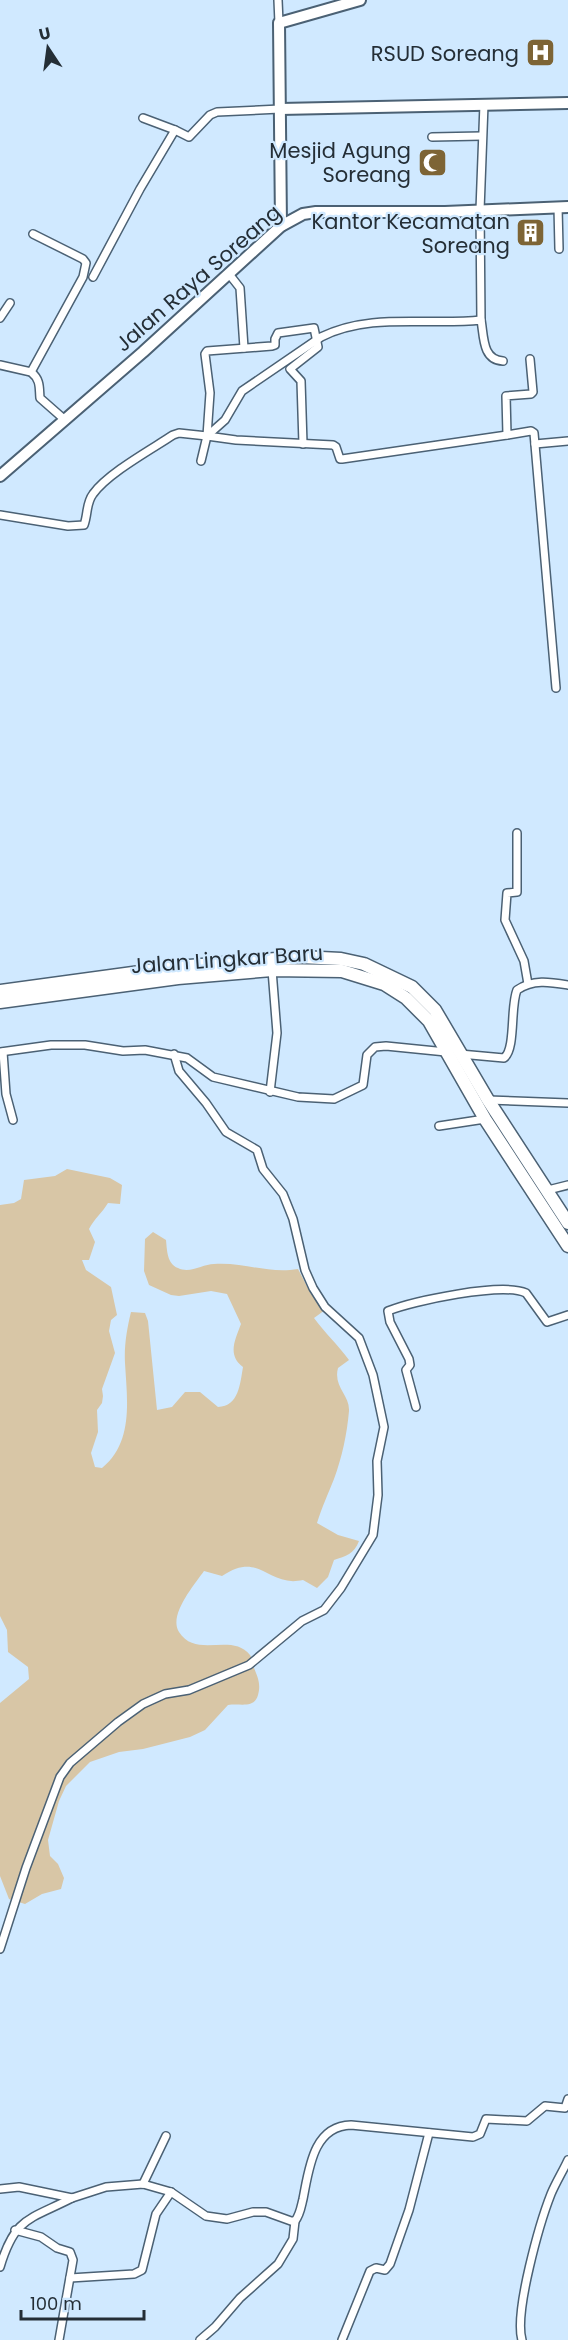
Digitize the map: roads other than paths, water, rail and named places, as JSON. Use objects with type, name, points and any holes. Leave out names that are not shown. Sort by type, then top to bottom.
[{"type":"highway","name":"Jalan Lingkar Baru","points":[[0,991],[177,967],[301,957],[341,959],[364,964],[412,987],[435,1010],[488,1100],[568,1223]]},
{"type":"highway","name":"Jalan Lingkar Baru","points":[[0,1002],[178,978],[272,970],[342,970],[384,984],[420,1010],[436,1031],[485,1119],[537,1202],[568,1246]]},
{"type":"main road","points":[[281,226],[279,24],[360,0]]},
{"type":"main road","points":[[280,109],[568,103]]},
{"type":"main road","name":"Jalan Raya Soreang","points":[[0,476],[281,226],[294,217],[316,212],[563,207]]},
{"type":"street","points":[[278,0],[279,24]]},
{"type":"street","points":[[484,104],[480,210],[481,320],[488,354],[496,360],[503,361]]},
{"type":"street","points":[[143,118],[189,137],[217,112],[280,109]]},
{"type":"street","points":[[93,277],[140,189],[175,130]]},
{"type":"street","points":[[432,137],[482,136]]},
{"type":"street","points":[[560,249],[563,207]]},
{"type":"street","points":[[31,372],[83,276],[86,263],[83,259],[33,234]]},
{"type":"street","points":[[229,274],[240,288],[244,348]]},
{"type":"street","points":[[0,318],[10,303]]},
{"type":"street","points":[[207,432],[225,420],[242,391],[339,330],[379,322],[481,320]]},
{"type":"street","points":[[201,461],[207,432],[210,393],[205,354],[210,349],[272,346],[275,345],[278,333],[314,328],[317,342],[315,350],[290,369],[301,381],[303,444]]},
{"type":"street","points":[[507,435],[507,396],[533,392],[530,358]]},
{"type":"street","points":[[0,365],[31,372],[39,381],[43,402],[65,420]]},
{"type":"street","points":[[0,515],[79,527],[84,525],[86,508],[93,494],[142,455],[180,433],[207,432],[333,446],[336,447],[342,459],[533,431],[556,688]]},
{"type":"street","points":[[535,444],[568,441]]},
{"type":"street","points":[[517,833],[517,892],[507,893],[505,920],[524,961],[528,984]]},
{"type":"street","points":[[270,1092],[277,1033],[272,970]]},
{"type":"street","points":[[13,1120],[6,1094],[2,1052],[51,1045],[85,1045],[123,1051],[145,1050],[174,1054],[187,1058],[213,1077],[270,1092],[298,1097],[334,1099],[363,1085],[367,1055],[375,1047],[386,1046],[500,1059],[508,1055],[515,996],[518,990],[528,984],[542,981],[568,984]]},
{"type":"street","points":[[0,1949],[26,1868],[60,1777],[70,1763],[143,1704],[165,1694],[189,1690],[249,1665],[302,1621],[324,1610],[341,1588],[373,1536],[378,1495],[377,1468],[384,1427],[373,1375],[363,1344],[325,1307],[313,1288],[305,1270],[293,1219],[283,1194],[263,1169],[257,1150],[226,1132],[206,1103],[179,1071],[174,1054]]},
{"type":"street","points":[[488,1100],[568,1103]]},
{"type":"street","points":[[439,1126],[485,1119]]},
{"type":"street","points":[[548,1190],[568,1185]]},
{"type":"street","points":[[416,1407],[406,1370],[410,1365],[409,1359],[390,1322],[388,1311],[471,1292],[510,1290],[526,1293],[547,1322],[568,1315]]},
{"type":"street","points":[[200,2340],[215,2327],[240,2298],[278,2264],[292,2239],[314,2153],[324,2136],[344,2125],[477,2137],[486,2118],[526,2121],[544,2106],[567,2109],[568,2099]]},
{"type":"street","points":[[342,2340],[370,2271],[376,2268],[385,2270],[390,2264],[409,2210],[429,2133]]},
{"type":"street","points":[[143,2184],[166,2136]]},
{"type":"street","points":[[522,2340],[520,2316],[527,2276],[551,2194],[568,2160]]},
{"type":"street","points":[[0,2267],[7,2244],[22,2223],[72,2198],[106,2187],[143,2184],[171,2192],[206,2216],[216,2218],[227,2219],[252,2212],[266,2212],[291,2222],[295,2221]]},
{"type":"street","points":[[0,2189],[18,2187],[72,2198]]},
{"type":"street","points":[[70,2278],[134,2274],[142,2270],[156,2214],[171,2192]]},
{"type":"street","points":[[15,2230],[41,2237],[57,2248],[70,2252],[74,2260],[59,2340]]},
{"type":"place","name":"RSUD Soreang","points":[[540,53]]},
{"type":"place","name":"Mesjid Agung Soreang","points":[[432,162]]},
{"type":"place","name":"Kantor Kecamatan Soreang","points":[[531,233]]}]
